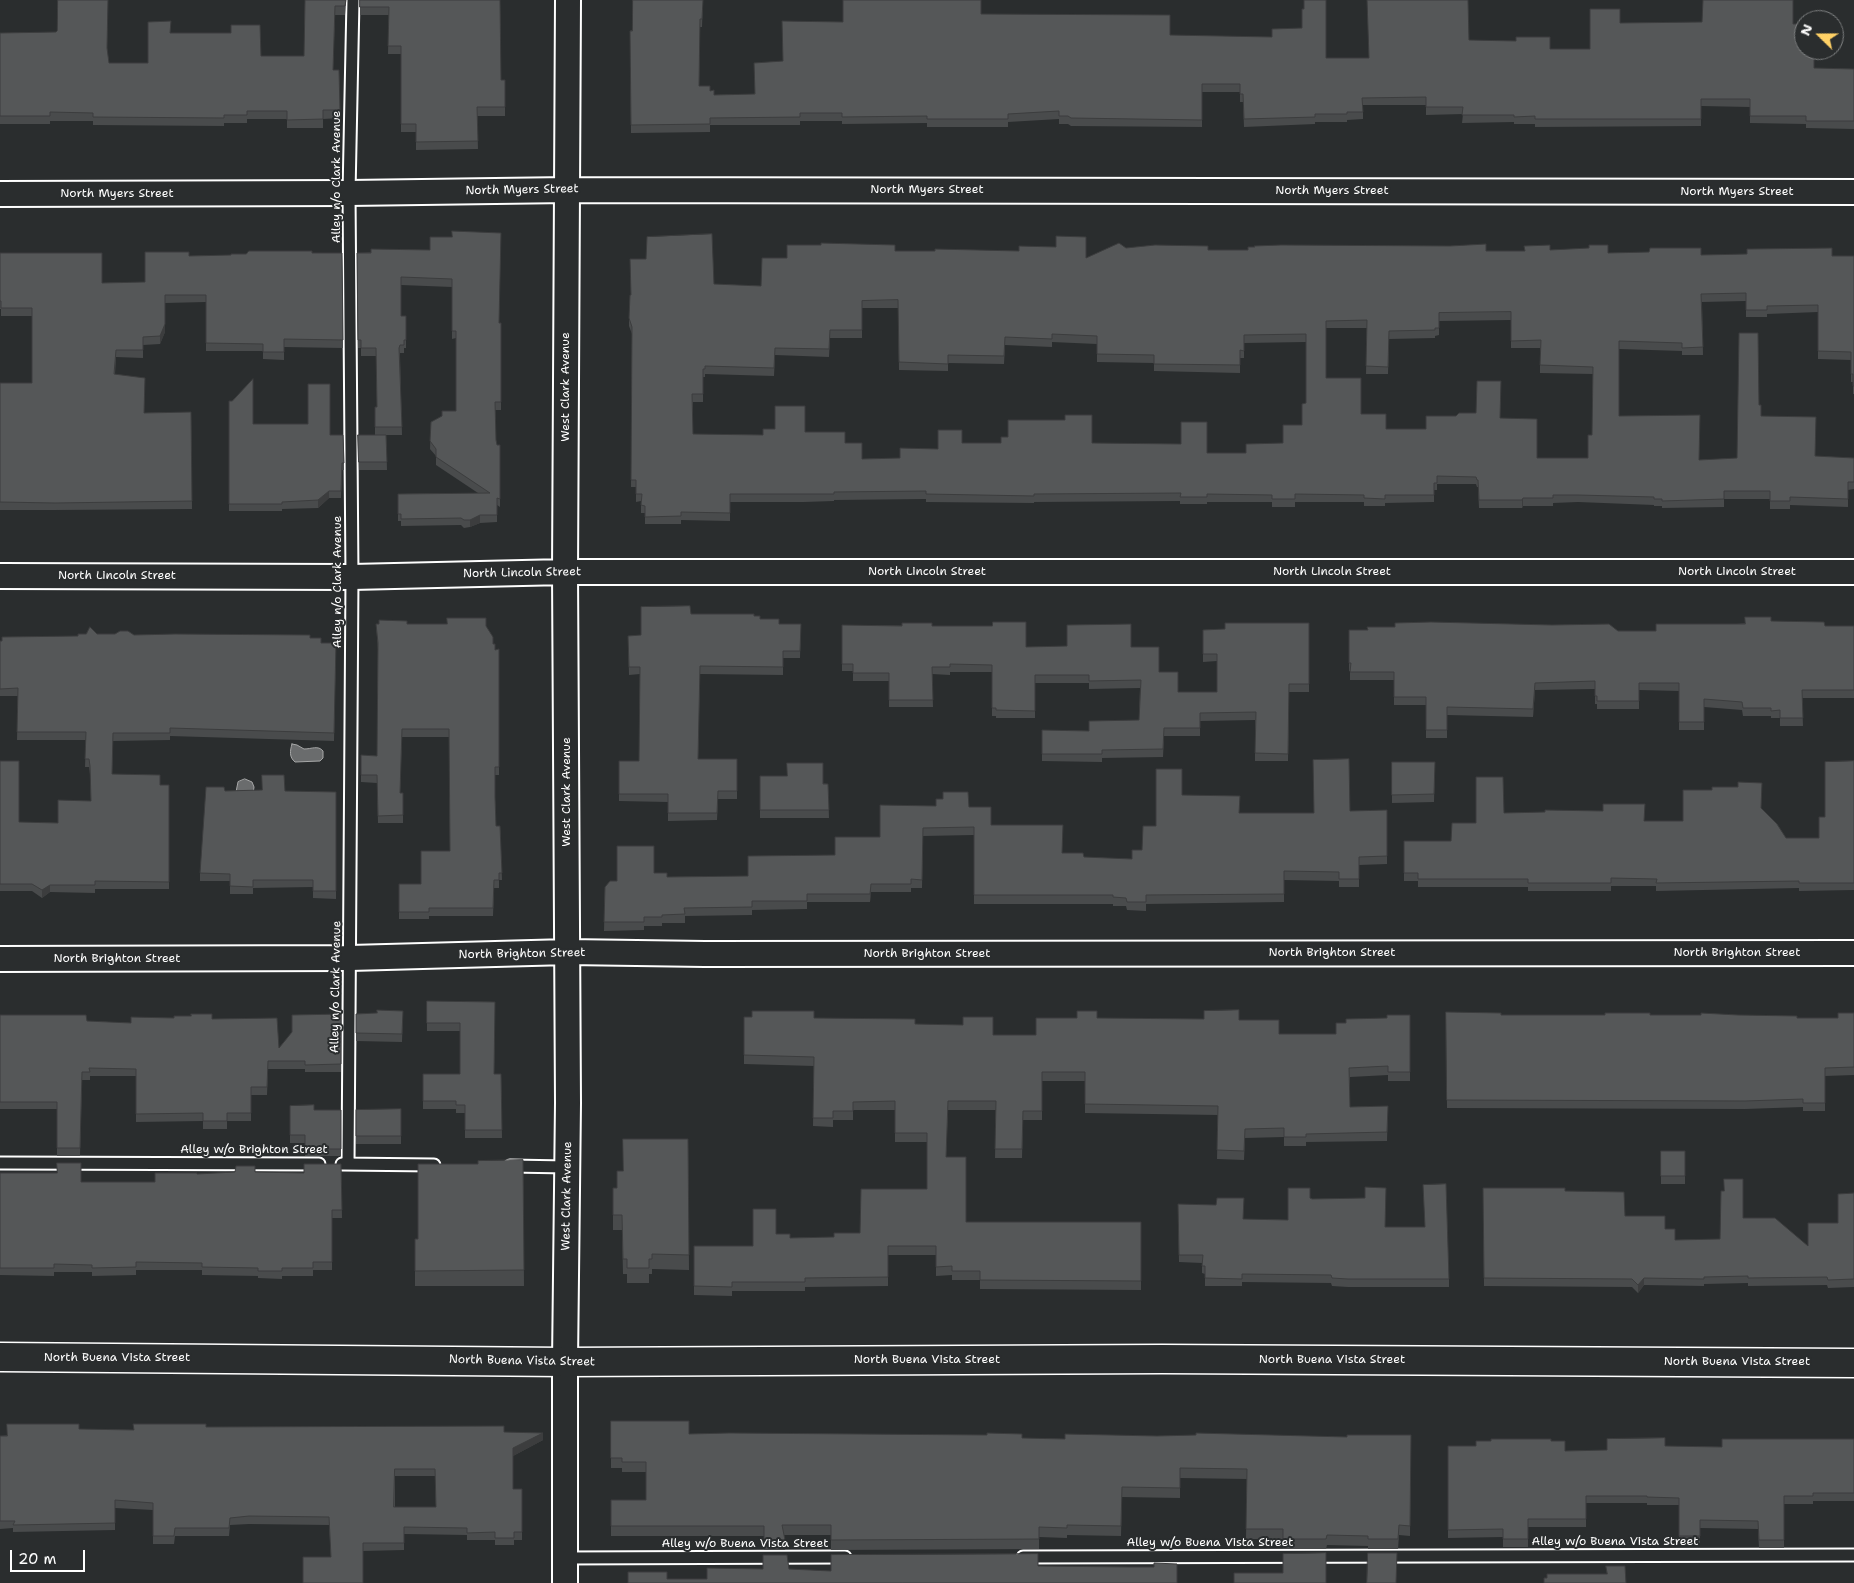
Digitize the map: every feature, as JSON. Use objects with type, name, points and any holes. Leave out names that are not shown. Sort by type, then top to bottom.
[{"type":"main road","name":"North Buena Vista Street","points":[[0,1357],[565,1362],[1162,1359],[1854,1363]]},
{"type":"street","name":"West Clark Avenue","points":[[565,1583],[565,1362],[568,1167],[565,572],[568,0]]},
{"type":"street","name":"North Myers Street","points":[[0,194],[568,190],[1854,192]]},
{"type":"street","name":"North Lincoln Street","points":[[0,576],[352,576],[565,572],[1854,572]]},
{"type":"street","name":"North Brighton Street","points":[[0,959],[350,958],[568,952],[705,954],[1854,953]]},
{"type":"lane","name":"Alley n/o Clark Avenue","points":[[348,1164],[352,576],[349,193],[353,0]]},
{"type":"lane","name":"Alley w/o Brighton Street","points":[[0,1163],[446,1166]]},
{"type":"lane","points":[[494,1166],[568,1167]]},
{"type":"lane","name":"Alley w/o Buena Vista Street","points":[[1015,1557],[1854,1555]]},
{"type":"lane","name":"Alley w/o Buena Vista Street","points":[[565,1558],[855,1557]]},
{"type":"shaded area","points":[[292,744],[304,749],[319,748],[323,751],[323,758],[320,761],[295,762],[290,754]]},
{"type":"shaded area","points":[[245,779],[252,782],[254,787],[252,802],[236,792],[238,782]]},
{"type":"building","points":[[58,0],[108,0],[107,48],[109,63],[148,63],[148,22],[171,21],[170,33],[231,33],[231,25],[260,25],[261,56],[304,56],[305,0],[346,0],[345,6],[335,6],[333,70],[339,70],[340,110],[323,110],[323,119],[287,120],[287,111],[247,111],[247,115],[224,115],[224,118],[93,117],[93,113],[50,112],[50,116],[0,116],[0,33],[56,32]]},
{"type":"building","points":[[360,0],[500,0],[501,80],[505,80],[505,107],[477,107],[478,141],[416,142],[416,124],[401,124],[401,46],[388,46],[389,7],[360,7]]},
{"type":"building","points":[[633,0],[703,0],[702,19],[700,19],[699,86],[710,86],[710,91],[714,90],[714,95],[755,94],[754,63],[783,61],[782,21],[843,22],[843,0],[981,0],[981,14],[1170,15],[1170,35],[1272,37],[1272,29],[1302,28],[1304,0],[1326,0],[1326,58],[1369,58],[1367,0],[1468,0],[1469,40],[1516,41],[1516,37],[1550,37],[1550,49],[1590,49],[1590,9],[1620,9],[1620,23],[1702,22],[1703,0],[1793,0],[1794,60],[1814,60],[1814,68],[1854,69],[1854,121],[1806,121],[1806,116],[1750,116],[1750,99],[1701,99],[1701,119],[1535,119],[1535,116],[1462,115],[1463,107],[1426,107],[1426,97],[1362,98],[1363,112],[1347,112],[1347,114],[1315,114],[1315,117],[1244,119],[1243,94],[1240,94],[1240,84],[1202,84],[1202,120],[1071,118],[1059,116],[1059,111],[1008,114],[1008,119],[927,119],[927,116],[842,117],[842,113],[800,113],[800,117],[710,118],[710,124],[631,125],[630,31],[632,31]]},
{"type":"building","points":[[452,231],[501,233],[499,323],[501,323],[501,402],[495,402],[496,440],[497,445],[500,445],[500,499],[497,498],[497,515],[480,515],[470,520],[461,518],[401,519],[401,514],[398,514],[398,494],[490,493],[436,457],[436,449],[430,441],[431,422],[442,416],[442,411],[456,411],[456,331],[452,331],[452,279],[401,277],[401,316],[406,316],[406,340],[404,340],[404,345],[400,345],[399,348],[402,427],[375,427],[375,407],[377,407],[376,348],[361,348],[361,340],[358,340],[357,253],[371,253],[371,249],[430,250],[430,237],[452,237]]},
{"type":"building","points":[[712,234],[714,284],[761,286],[762,258],[787,258],[787,245],[821,245],[821,243],[895,245],[895,251],[935,251],[935,249],[1019,251],[1019,246],[1056,247],[1056,236],[1086,237],[1086,258],[1119,243],[1126,248],[1155,245],[1208,246],[1208,250],[1248,250],[1248,247],[1254,246],[1281,245],[1450,246],[1486,244],[1486,251],[1525,251],[1524,246],[1550,245],[1550,250],[1589,248],[1589,245],[1608,245],[1608,253],[1649,252],[1650,248],[1701,248],[1701,255],[1747,254],[1747,249],[1832,248],[1832,256],[1854,256],[1854,386],[1853,374],[1851,374],[1851,352],[1818,351],[1818,305],[1767,306],[1767,310],[1746,310],[1746,293],[1701,294],[1703,347],[1682,348],[1682,343],[1619,341],[1619,416],[1700,415],[1699,460],[1737,458],[1739,333],[1758,333],[1759,405],[1761,405],[1761,416],[1816,417],[1815,456],[1854,458],[1854,482],[1848,482],[1848,499],[1790,497],[1790,501],[1770,501],[1770,491],[1724,491],[1724,499],[1662,501],[1662,499],[1654,499],[1654,497],[1578,495],[1553,495],[1553,498],[1523,498],[1522,500],[1479,500],[1478,480],[1476,477],[1437,476],[1437,483],[1434,483],[1434,495],[1385,495],[1385,499],[1364,498],[1364,495],[1295,494],[1295,499],[1272,499],[1272,495],[1207,494],[1207,497],[1180,497],[1181,493],[1034,494],[1034,496],[926,494],[926,491],[834,492],[834,494],[730,494],[730,513],[681,512],[681,516],[645,517],[645,506],[641,505],[642,494],[636,494],[636,480],[631,480],[632,327],[629,318],[631,295],[630,259],[646,259],[647,237]],"holes":[[[898,300],[899,362],[948,364],[948,355],[1004,356],[1005,337],[1052,339],[1052,334],[1097,336],[1097,354],[1154,355],[1154,364],[1240,365],[1240,350],[1244,351],[1244,335],[1306,334],[1306,403],[1302,404],[1302,425],[1283,425],[1283,443],[1246,444],[1246,453],[1207,453],[1207,422],[1181,422],[1181,444],[1092,443],[1092,415],[1065,415],[1065,420],[1008,420],[1008,437],[1001,437],[1001,443],[962,443],[962,430],[938,430],[938,449],[900,448],[900,458],[862,459],[862,443],[845,443],[845,432],[805,432],[805,406],[775,406],[775,429],[763,429],[763,435],[693,434],[692,394],[703,394],[703,369],[705,369],[705,366],[774,368],[775,348],[829,349],[830,330],[862,330],[862,301]],[[1511,312],[1511,341],[1541,340],[1540,365],[1593,367],[1592,435],[1588,435],[1588,458],[1537,458],[1537,419],[1500,418],[1501,381],[1477,381],[1476,413],[1459,413],[1456,416],[1426,416],[1426,429],[1386,429],[1386,414],[1361,414],[1361,378],[1326,378],[1326,321],[1367,320],[1366,366],[1388,367],[1389,331],[1435,330],[1435,328],[1439,328],[1439,313]]]},
{"type":"building","points":[[249,251],[342,253],[343,340],[284,339],[284,352],[263,352],[263,344],[206,343],[206,295],[165,295],[165,324],[160,336],[143,337],[143,350],[116,350],[114,374],[145,378],[144,413],[191,412],[192,501],[0,502],[0,383],[32,383],[32,308],[1,308],[0,253],[102,253],[102,283],[145,282],[145,252],[189,252],[189,256],[246,254]]},
{"type":"building","points":[[253,379],[253,424],[308,424],[308,384],[330,384],[330,435],[343,435],[344,463],[342,463],[341,491],[329,491],[318,500],[282,502],[282,504],[229,504],[229,401],[232,401]]},
{"type":"building","points":[[358,435],[386,435],[387,462],[359,462]]},
{"type":"building","points":[[690,606],[691,614],[754,614],[754,616],[760,616],[760,619],[779,619],[779,624],[801,624],[800,651],[783,651],[783,667],[700,666],[698,759],[737,759],[737,791],[718,791],[717,813],[668,813],[668,794],[619,794],[619,761],[639,761],[640,667],[629,667],[628,636],[641,635],[641,607]]},
{"type":"building","points":[[1745,617],[1771,617],[1771,621],[1824,622],[1825,626],[1854,626],[1854,690],[1802,690],[1803,718],[1780,718],[1780,710],[1771,711],[1771,708],[1743,708],[1742,702],[1704,699],[1704,722],[1679,722],[1679,683],[1639,683],[1639,701],[1597,701],[1595,681],[1535,683],[1533,709],[1447,707],[1447,730],[1426,730],[1426,697],[1394,697],[1394,672],[1350,672],[1349,630],[1368,630],[1367,627],[1395,627],[1395,623],[1609,624],[1618,631],[1656,631],[1656,624],[1745,624]]},
{"type":"building","points":[[447,618],[486,618],[486,626],[493,637],[495,650],[499,649],[499,767],[495,767],[495,797],[496,826],[500,826],[502,873],[499,873],[499,880],[494,880],[493,908],[429,908],[429,912],[399,912],[399,884],[421,884],[421,851],[450,851],[449,729],[402,729],[400,793],[403,793],[403,815],[378,816],[377,775],[361,775],[361,755],[377,756],[378,643],[376,624],[379,624],[379,620],[407,621],[407,624],[447,624]]},
{"type":"building","points":[[993,622],[1026,622],[1026,647],[1067,646],[1067,625],[1131,624],[1131,647],[1159,647],[1159,672],[1178,672],[1178,692],[1217,692],[1217,654],[1203,654],[1203,630],[1225,629],[1225,623],[1309,623],[1309,684],[1289,684],[1288,754],[1255,753],[1256,712],[1200,713],[1200,728],[1164,728],[1163,749],[1102,750],[1102,754],[1042,754],[1042,730],[1089,731],[1089,721],[1139,720],[1141,680],[1089,681],[1089,675],[1035,675],[1035,711],[996,710],[996,708],[992,708],[992,665],[950,664],[950,667],[932,667],[933,700],[889,700],[889,673],[853,673],[853,664],[842,664],[842,625],[902,626],[902,623],[932,623],[932,626],[992,626]]},
{"type":"building","points":[[90,627],[97,634],[115,634],[120,631],[128,631],[134,635],[310,635],[310,638],[321,638],[321,643],[336,643],[334,733],[170,728],[170,733],[113,733],[112,774],[160,775],[160,785],[169,785],[169,882],[95,881],[95,885],[50,885],[42,890],[32,884],[0,884],[0,761],[19,761],[19,822],[58,823],[58,800],[91,801],[89,759],[85,759],[86,732],[17,732],[18,688],[0,689],[0,641],[2,641],[2,637],[78,636],[78,634],[86,634]]},
{"type":"building","points":[[1349,759],[1350,811],[1387,810],[1387,856],[1359,857],[1359,879],[1339,879],[1339,872],[1284,871],[1284,894],[1146,895],[1146,902],[1127,902],[1126,898],[1113,897],[1113,895],[974,895],[974,827],[923,828],[922,880],[911,879],[911,884],[871,884],[870,894],[807,894],[807,901],[752,901],[752,907],[684,908],[685,914],[644,917],[644,922],[604,922],[605,887],[610,881],[617,881],[617,846],[654,846],[654,873],[667,873],[667,877],[748,876],[748,856],[835,855],[835,837],[880,837],[880,805],[936,806],[936,799],[943,799],[943,792],[968,792],[969,807],[991,807],[991,825],[1063,825],[1062,853],[1083,853],[1084,857],[1132,859],[1132,850],[1142,850],[1143,826],[1156,826],[1156,769],[1182,769],[1182,795],[1240,796],[1239,813],[1314,813],[1313,760]]},
{"type":"building","points":[[1854,761],[1854,883],[1799,883],[1799,881],[1656,883],[1657,879],[1611,878],[1611,883],[1528,883],[1528,879],[1418,879],[1418,873],[1404,873],[1404,841],[1451,841],[1452,823],[1476,823],[1476,777],[1503,777],[1504,813],[1545,812],[1545,810],[1603,811],[1603,804],[1645,804],[1644,821],[1683,821],[1683,790],[1712,790],[1712,787],[1738,787],[1738,782],[1762,783],[1761,808],[1777,824],[1786,838],[1819,838],[1819,817],[1825,817],[1825,762]]},
{"type":"building","points":[[1392,762],[1435,762],[1434,794],[1392,795]]},
{"type":"building","points":[[787,763],[823,763],[823,784],[828,784],[829,810],[760,810],[760,776],[787,776]]},
{"type":"building","points":[[262,775],[284,775],[285,791],[336,792],[336,891],[313,891],[313,880],[253,880],[253,887],[230,886],[230,874],[200,873],[206,787],[224,787],[225,791],[262,790]]},
{"type":"building","points":[[427,1001],[495,1002],[494,1074],[501,1074],[502,1130],[465,1130],[465,1105],[456,1105],[456,1101],[423,1101],[423,1074],[460,1074],[460,1023],[427,1023]]},
{"type":"building","points":[[377,1010],[403,1011],[402,1034],[356,1033],[356,1014],[377,1013]]},
{"type":"building","points":[[1239,1010],[1239,1020],[1279,1020],[1279,1034],[1336,1034],[1336,1023],[1346,1023],[1346,1019],[1387,1018],[1387,1015],[1410,1015],[1410,1072],[1388,1072],[1388,1066],[1349,1068],[1350,1107],[1388,1106],[1387,1132],[1306,1134],[1306,1137],[1284,1137],[1284,1128],[1245,1129],[1244,1151],[1217,1150],[1218,1106],[1085,1104],[1085,1072],[1042,1072],[1042,1111],[1023,1111],[1022,1149],[995,1149],[996,1101],[948,1101],[946,1157],[966,1157],[966,1222],[1141,1222],[1141,1281],[980,1280],[980,1271],[952,1271],[952,1266],[936,1267],[936,1246],[888,1246],[888,1277],[805,1278],[805,1282],[732,1282],[732,1287],[694,1286],[694,1246],[753,1246],[753,1209],[776,1209],[776,1234],[790,1234],[790,1238],[834,1237],[834,1233],[860,1233],[861,1189],[927,1189],[927,1133],[895,1133],[895,1101],[853,1102],[853,1111],[833,1111],[833,1118],[813,1118],[814,1057],[744,1055],[744,1017],[752,1017],[752,1011],[814,1011],[814,1018],[915,1019],[915,1024],[963,1025],[963,1017],[993,1017],[993,1035],[1036,1035],[1036,1018],[1077,1018],[1077,1011],[1097,1011],[1097,1018],[1204,1019],[1204,1011]]},
{"type":"building","points":[[1446,1012],[1501,1013],[1501,1015],[1650,1013],[1650,1015],[1701,1015],[1701,1013],[1797,1016],[1797,1018],[1838,1018],[1838,1013],[1854,1013],[1854,1067],[1825,1068],[1825,1103],[1803,1103],[1803,1099],[1745,1101],[1447,1100]]},
{"type":"building","points":[[191,1014],[212,1014],[212,1019],[277,1018],[279,1048],[292,1032],[292,1015],[341,1014],[341,1064],[305,1065],[305,1061],[268,1061],[267,1087],[251,1087],[251,1113],[227,1113],[227,1121],[203,1121],[203,1113],[136,1114],[136,1069],[89,1068],[90,1072],[82,1072],[80,1148],[57,1148],[57,1102],[0,1102],[0,1015],[86,1015],[87,1021],[131,1023],[131,1017],[174,1018],[174,1016],[191,1016]]},
{"type":"building","points":[[314,1105],[314,1110],[341,1110],[341,1149],[305,1149],[305,1135],[290,1135],[290,1106]]},
{"type":"building","points":[[401,1109],[401,1136],[356,1136],[356,1110]]},
{"type":"building","points":[[623,1139],[688,1139],[689,1255],[652,1254],[652,1259],[649,1259],[649,1268],[627,1268],[627,1259],[623,1259],[622,1215],[613,1215],[613,1188],[617,1188],[617,1171],[623,1171]]},
{"type":"building","points":[[1661,1151],[1685,1151],[1685,1176],[1661,1176]]},
{"type":"building","points":[[523,1160],[524,1270],[415,1271],[415,1239],[418,1239],[418,1164],[478,1164],[478,1161]]},
{"type":"building","points":[[57,1163],[81,1163],[81,1182],[155,1182],[155,1173],[197,1174],[235,1172],[236,1166],[255,1166],[255,1172],[304,1173],[304,1164],[341,1164],[342,1210],[332,1210],[332,1262],[313,1262],[313,1268],[282,1268],[282,1271],[258,1271],[258,1268],[202,1267],[202,1263],[136,1262],[136,1267],[92,1268],[92,1265],[54,1264],[54,1268],[0,1268],[0,1173],[57,1173]]},
{"type":"building","points":[[1724,1179],[1743,1179],[1743,1218],[1775,1218],[1808,1246],[1808,1223],[1838,1223],[1838,1194],[1854,1193],[1854,1279],[1828,1280],[1827,1277],[1748,1278],[1748,1276],[1704,1277],[1704,1279],[1644,1278],[1638,1285],[1632,1279],[1484,1278],[1483,1188],[1565,1188],[1565,1191],[1624,1192],[1625,1216],[1665,1216],[1665,1229],[1675,1229],[1675,1240],[1720,1239],[1721,1191],[1724,1191]]},
{"type":"building","points":[[1446,1184],[1449,1279],[1348,1279],[1332,1278],[1331,1275],[1242,1274],[1242,1279],[1205,1278],[1205,1266],[1202,1266],[1203,1255],[1179,1255],[1178,1204],[1216,1205],[1217,1198],[1244,1198],[1243,1219],[1288,1220],[1288,1188],[1310,1188],[1310,1198],[1312,1199],[1365,1198],[1365,1187],[1386,1188],[1385,1227],[1425,1227],[1423,1185]]},
{"type":"building","points":[[611,1421],[689,1421],[689,1434],[987,1435],[987,1433],[1022,1434],[1022,1438],[1065,1439],[1065,1434],[1157,1436],[1196,1435],[1196,1433],[1347,1437],[1347,1435],[1411,1435],[1410,1526],[1399,1525],[1398,1539],[1368,1539],[1368,1536],[1327,1535],[1326,1539],[1283,1539],[1283,1529],[1246,1529],[1247,1469],[1180,1468],[1180,1488],[1122,1487],[1121,1526],[1067,1525],[1067,1528],[1039,1527],[1039,1539],[831,1540],[831,1525],[782,1525],[785,1540],[764,1540],[764,1526],[611,1526],[611,1500],[646,1500],[646,1462],[622,1462],[622,1458],[611,1458]]},
{"type":"building","points":[[7,1424],[79,1424],[79,1429],[134,1430],[133,1424],[206,1424],[206,1427],[504,1426],[504,1432],[543,1433],[513,1448],[513,1489],[522,1489],[522,1532],[514,1532],[514,1538],[495,1538],[495,1532],[467,1533],[467,1528],[404,1527],[404,1543],[363,1543],[363,1583],[303,1583],[303,1557],[331,1557],[329,1517],[249,1516],[230,1518],[229,1528],[175,1528],[174,1536],[153,1536],[153,1503],[115,1500],[115,1523],[13,1525],[15,1521],[0,1521],[0,1436],[7,1436]],"holes":[[[395,1469],[435,1469],[436,1507],[394,1507]]]},
{"type":"building","points":[[1665,1438],[1665,1446],[1722,1447],[1722,1439],[1854,1439],[1854,1493],[1813,1493],[1813,1496],[1784,1496],[1784,1540],[1759,1540],[1758,1521],[1700,1520],[1700,1536],[1679,1536],[1679,1498],[1647,1496],[1586,1496],[1586,1519],[1528,1519],[1528,1539],[1503,1539],[1503,1529],[1448,1530],[1448,1446],[1476,1446],[1476,1441],[1491,1441],[1491,1439],[1551,1439],[1551,1441],[1565,1441],[1565,1451],[1607,1450],[1607,1439]]},
{"type":"building","points":[[1326,1553],[1326,1583],[1234,1583],[1234,1573],[1283,1573],[1283,1554]]},
{"type":"building","points":[[1368,1553],[1397,1553],[1396,1583],[1367,1583]]},
{"type":"building","points":[[1038,1554],[1038,1566],[1154,1567],[1154,1563],[1177,1564],[1177,1583],[628,1583],[628,1572],[667,1572],[667,1579],[707,1579],[707,1568],[763,1569],[763,1555],[787,1555],[789,1569],[831,1571],[831,1555]]},
{"type":"building","points":[[1606,1566],[1625,1566],[1626,1583],[1544,1583],[1544,1578],[1547,1578],[1547,1574],[1607,1574]]}]
